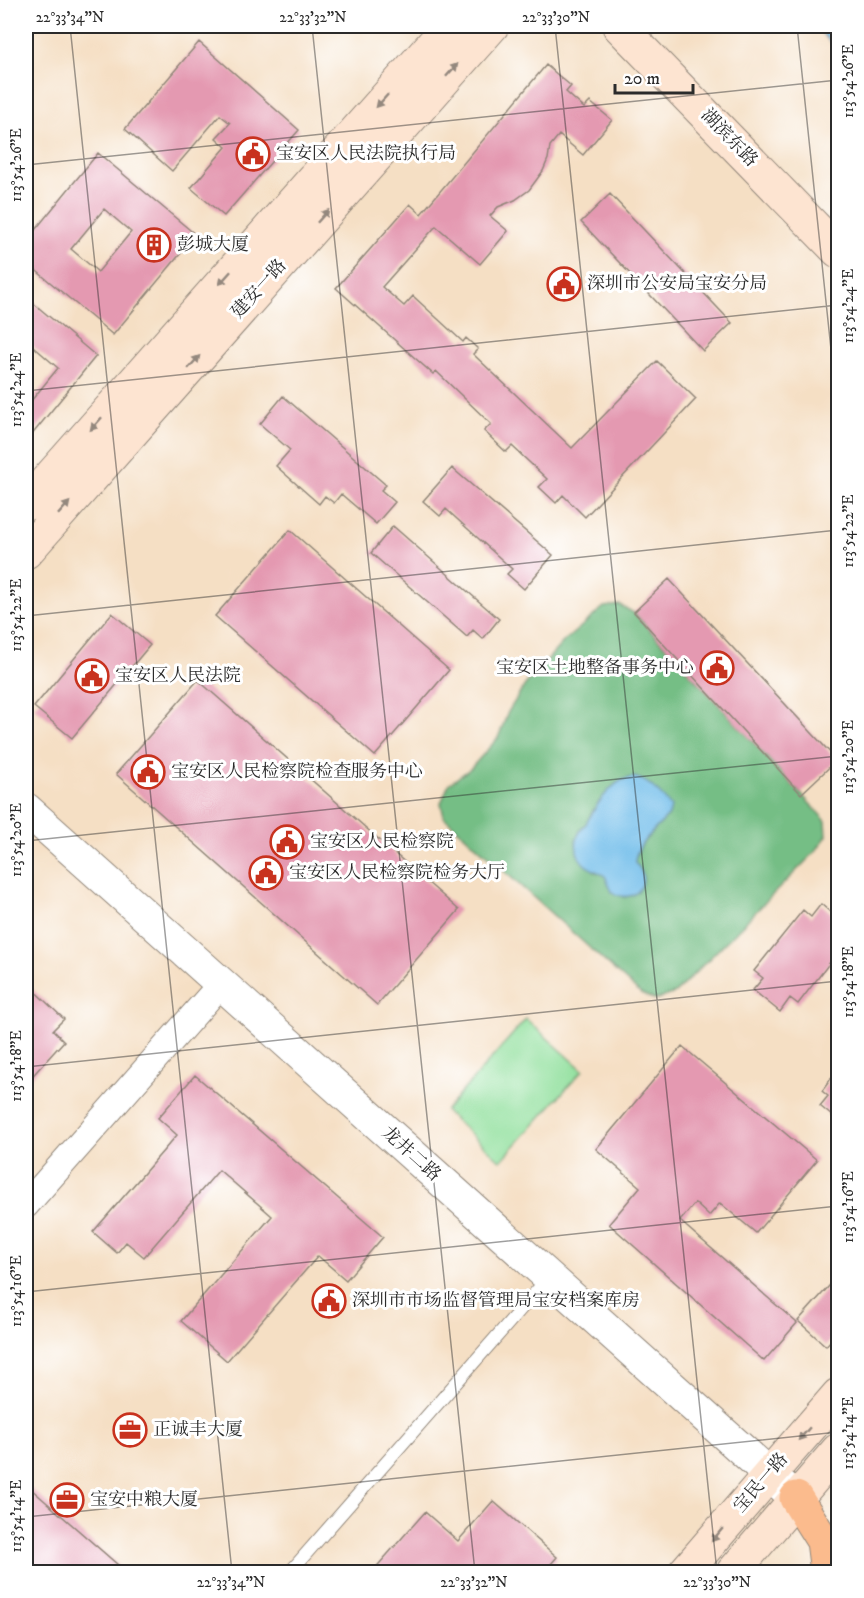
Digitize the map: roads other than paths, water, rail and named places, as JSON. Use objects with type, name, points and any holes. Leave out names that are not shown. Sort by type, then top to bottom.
[{"type":"highway","points":[[796,1498],[823,1541],[827,1572]]},
{"type":"main road","name":"建安一路","points":[[26,504],[449,26]]},
{"type":"main road","name":"建安一路","points":[[26,552],[492,26]]},
{"type":"main road","name":"湖滨东路","points":[[619,26],[838,252]]},
{"type":"main road","name":"宝民一路","points":[[685,1572],[838,1395]]},
{"type":"main road","name":"宝民一路","points":[[733,1572],[838,1450]]},
{"type":"street","name":"龙井二路","points":[[26,809],[796,1498]]},
{"type":"street","points":[[26,1205],[221,984]]},
{"type":"lane","points":[[290,1572],[549,1277]]},
{"type":"water","points":[[815,26],[838,26],[838,50]]},
{"type":"water","points":[[634,777],[645,781],[655,789],[671,807],[669,815],[638,850],[635,863],[643,877],[639,890],[628,896],[620,896],[612,892],[605,876],[581,861],[576,848],[580,831],[597,805],[620,781]]},
{"type":"place","name":"宝安区人民法院执行局","points":[[253,154]]},
{"type":"place","name":"彭城大厦","points":[[154,245]]},
{"type":"place","name":"深圳市公安局宝安分局","points":[[564,284]]},
{"type":"place","name":"宝安区土地整备事务中心","points":[[717,668]]},
{"type":"place","name":"宝安区人民法院","points":[[92,676]]},
{"type":"place","name":"宝安区人民检察院检查服务中心","points":[[148,772]]},
{"type":"place","name":"宝安区人民检察院","points":[[287,842]]},
{"type":"place","name":"宝安区人民检察院检务大厅","points":[[266,873]]},
{"type":"place","name":"深圳市市场监督管理局宝安档案库房","points":[[329,1301]]},
{"type":"place","name":"正诚丰大厦","points":[[130,1430]]},
{"type":"place","name":"宝安中粮大厦","points":[[67,1500]]}]
